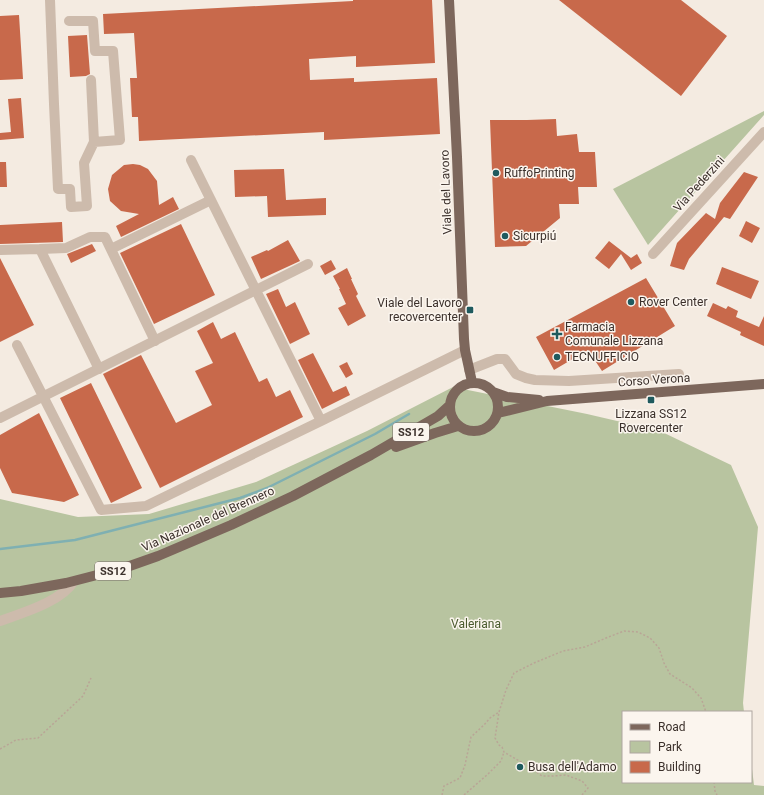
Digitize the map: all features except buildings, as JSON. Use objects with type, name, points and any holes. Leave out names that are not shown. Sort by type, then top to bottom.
[{"type":"main road","name":"Viale del Lavoro","points":[[450,0],[458,157],[465,350],[472,382]]},
{"type":"main road","points":[[449,406],[453,420],[458,426],[465,430],[473,432],[482,430],[495,420],[498,413],[498,402],[493,392],[487,386],[472,382]]},
{"type":"main road","name":"SS12","points":[[449,406],[451,398],[456,390],[463,385],[472,382]]},
{"type":"main road","name":"Corso Verona","points":[[547,401],[764,384]]},
{"type":"main road","points":[[493,392],[507,397],[547,401]]},
{"type":"main road","points":[[498,413],[547,401]]},
{"type":"main road","name":"Via Nazionale del Brennero","points":[[0,593],[21,591],[74,581],[124,568],[158,556],[231,525],[293,496],[371,455],[434,419],[449,406]]},
{"type":"main road","name":"Via Nazionale del Brennero","points":[[371,455],[458,426]]},
{"type":"street","points":[[50,0],[58,189],[70,189],[71,207],[87,206],[84,163],[94,142],[91,80]]},
{"type":"street","points":[[69,22],[93,21],[95,51],[113,51],[120,140],[94,142]]},
{"type":"street","name":"Via Pederzini","points":[[653,254],[764,132]]},
{"type":"street","points":[[191,160],[320,421]]},
{"type":"street","points":[[111,249],[211,200]]},
{"type":"street","points":[[0,250],[66,248],[90,237],[105,237],[155,341]]},
{"type":"street","points":[[40,249],[99,369]]},
{"type":"street","points":[[0,418],[308,264]]},
{"type":"street","points":[[17,345],[101,510],[146,506],[320,421],[373,391],[465,350]]},
{"type":"street","points":[[469,370],[497,359],[505,360],[516,374],[535,380],[569,380],[679,374]]},
{"type":"street","points":[[0,622],[58,597],[70,587],[74,581]]},
{"type":"path","points":[[582,795],[588,788],[582,781],[566,775],[542,776],[504,752],[495,738],[499,712],[506,690],[514,673],[563,651],[585,647],[624,631],[638,632],[650,638],[659,648],[664,663],[670,674],[692,688],[701,698],[706,711]]},
{"type":"path","points":[[0,749],[16,740],[38,738],[83,696],[91,678]]},
{"type":"path","points":[[442,795],[444,786],[460,778],[465,765],[471,737],[490,718],[499,712]]},
{"type":"path","points":[[464,795],[501,761],[504,752]]},
{"type":"path","points":[[714,783],[717,795]]},
{"type":"green space","points":[[764,111],[764,115],[648,245],[613,189]]},
{"type":"green space","name":"Valeriana","points":[[453,387],[587,414],[660,431],[731,465],[758,527],[743,703],[744,711],[622,711],[622,783],[752,783],[752,769],[754,785],[764,786],[764,795],[0,795],[0,499],[78,517],[149,514],[256,482],[367,431]]},
{"type":"waterway","points":[[0,549],[75,540],[240,498],[267,488],[375,434],[409,414]]},
{"type":"place","name":"RuffoPrinting","points":[[496,173]]},
{"type":"place","name":"Sicurpiú","points":[[505,236]]},
{"type":"place","name":"Rover Center","points":[[631,302]]},
{"type":"place","name":"Viale del Lavoro recovercenter","points":[[470,310]]},
{"type":"place","name":"Farmacia Comunale Lizzana","points":[[557,334]]},
{"type":"place","name":"TECNUFFICIO","points":[[557,357]]},
{"type":"place","name":"Lizzana SS12 Rovercenter","points":[[651,400]]},
{"type":"place","name":"Busa dell'Adamo","points":[[520,767]]}]
